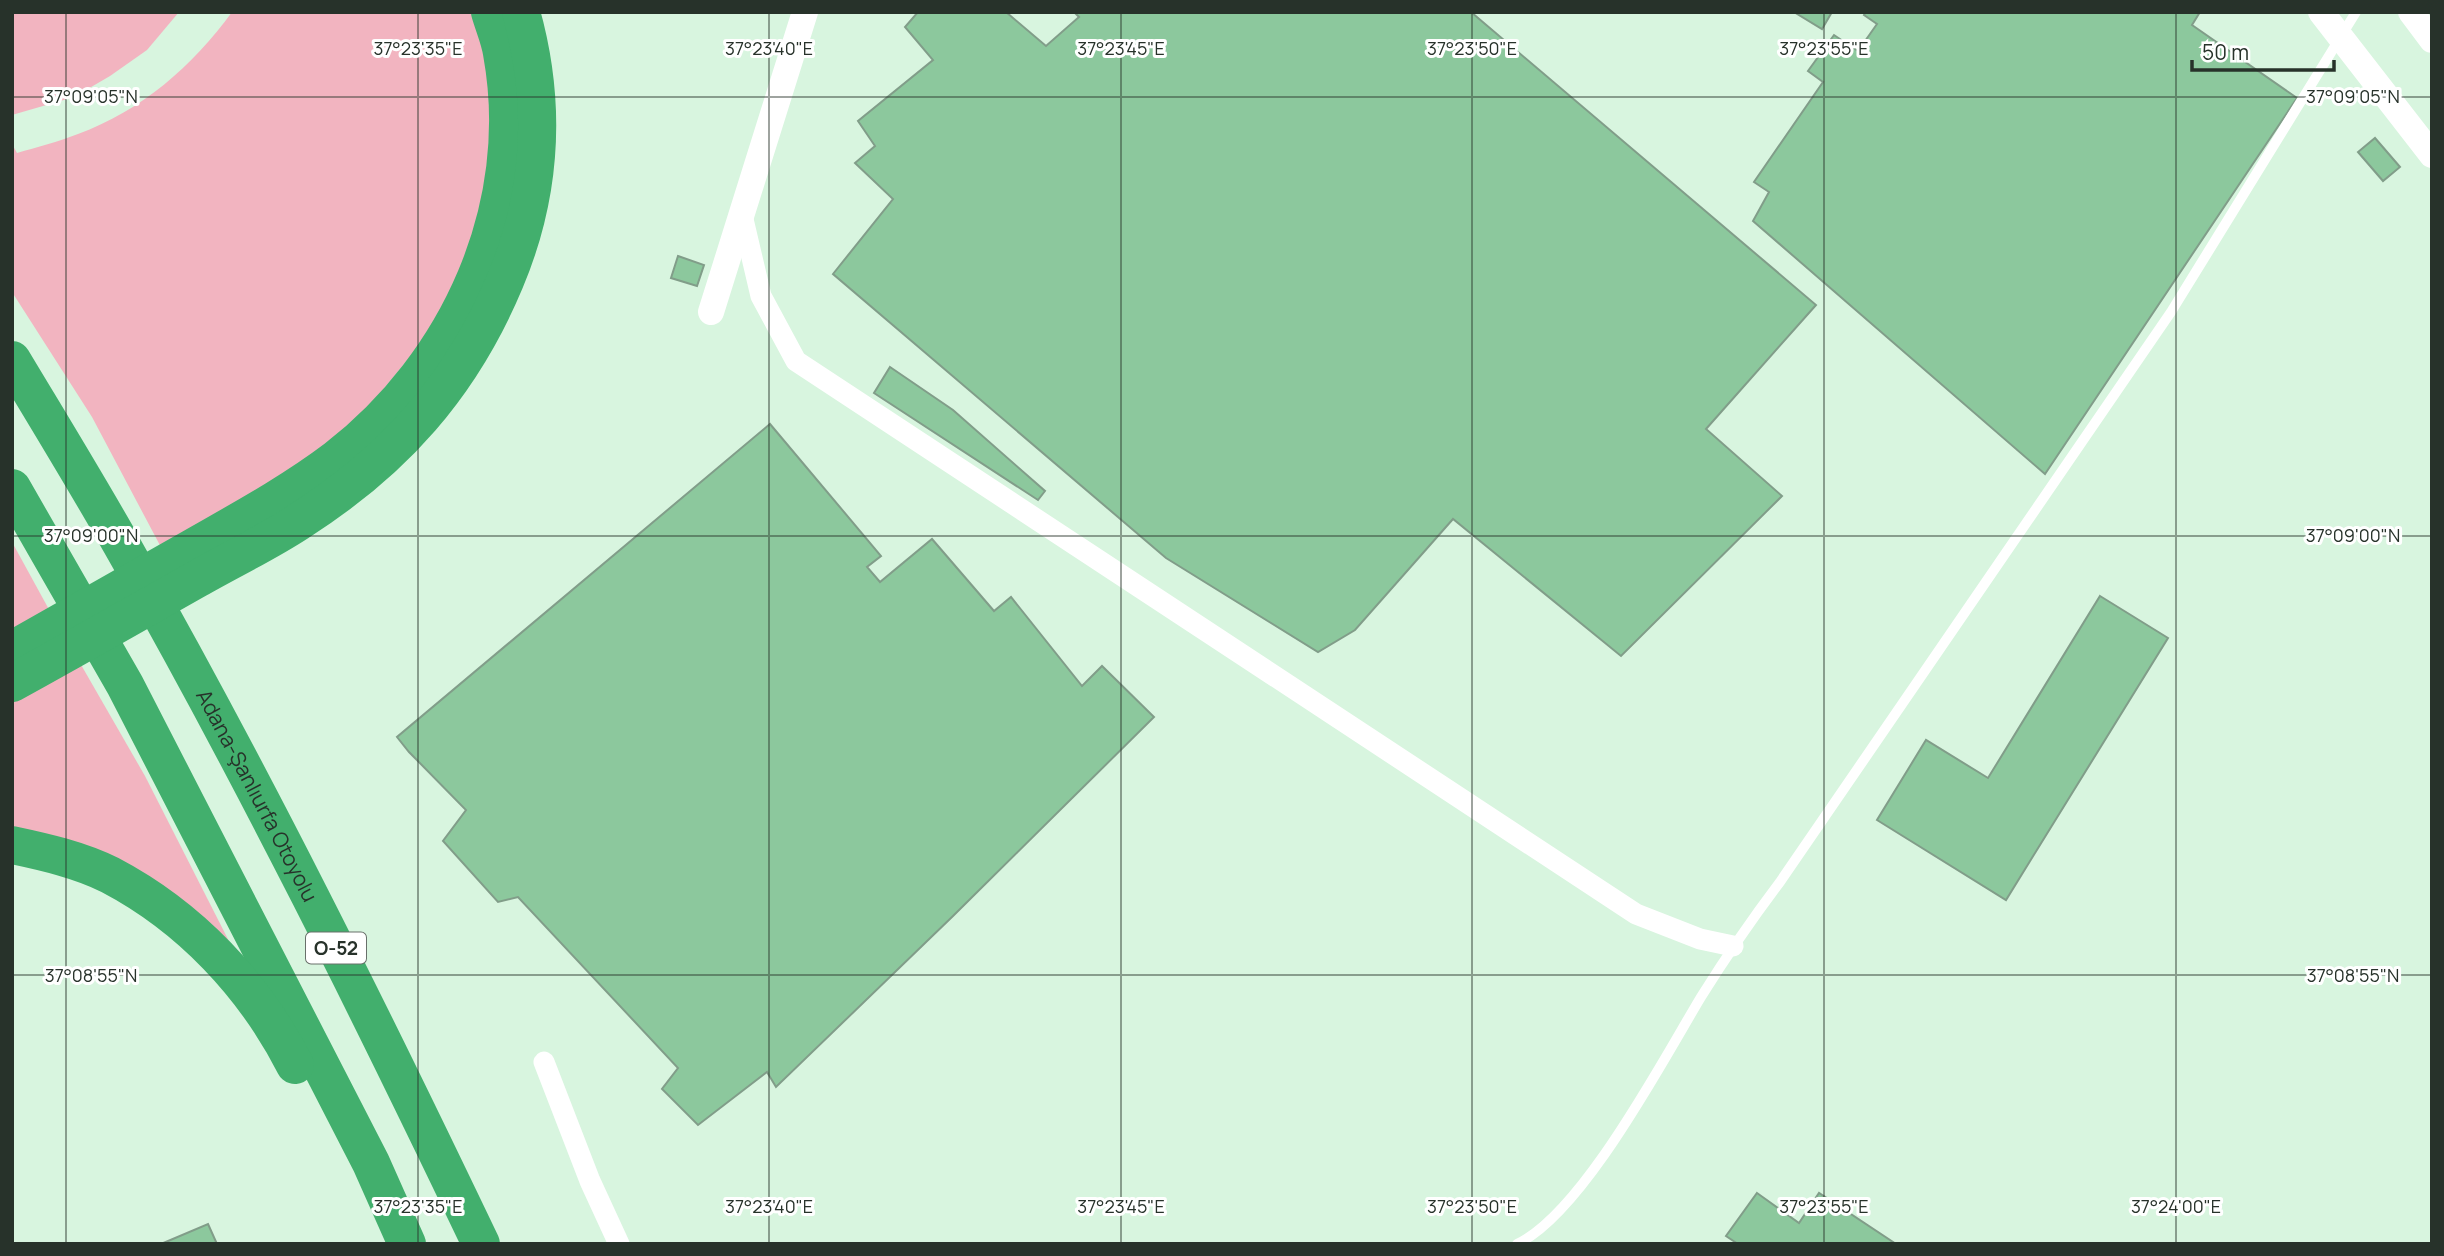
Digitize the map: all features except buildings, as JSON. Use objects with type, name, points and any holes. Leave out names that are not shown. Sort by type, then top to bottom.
[{"type":"highway","points":[[12,650],[272,503],[337,458],[389,411],[421,374],[447,337],[468,298],[498,215],[505,178],[507,89],[502,50],[490,12]]},
{"type":"highway","points":[[12,683],[298,522],[357,480],[408,433],[441,395],[467,358],[495,304],[528,219],[535,179],[538,130],[536,83],[522,12]]},
{"type":"highway","name":"Adana-Şanlıurfa Otoyolu","points":[[12,360],[127,554],[264,807],[481,1244]]},
{"type":"highway","points":[[12,488],[125,685],[371,1163],[407,1244]]},
{"type":"highway","points":[[12,845],[52,853],[109,875],[177,917],[234,973],[283,1041],[353,1181],[389,1244]]},
{"type":"street","points":[[711,312],[805,12]]},
{"type":"street","points":[[2321,12],[2432,155]]},
{"type":"street","points":[[2411,12],[2432,40]]},
{"type":"street","points":[[742,215],[761,296],[796,360],[1636,914],[1700,939],[1733,946]]},
{"type":"street","points":[[544,1062],[590,1181],[619,1244]]},
{"type":"lane","points":[[1517,1244],[1526,1240],[1566,1204],[1605,1151],[1733,946],[1780,882],[2171,312],[2356,12]]},
{"type":"shaded area","points":[[12,12],[179,12],[147,50],[110,76],[74,97],[12,115]]},
{"type":"shaded area","points":[[232,12],[474,12],[491,82],[492,152],[482,219],[436,325],[351,429],[163,551],[92,417],[12,292],[12,144],[17,153],[70,137],[123,113],[164,85],[183,68]]},
{"type":"shaded area","points":[[12,542],[52,615],[12,637]]},
{"type":"shaded area","points":[[80,663],[145,776],[236,955],[12,835],[12,702]]}]
